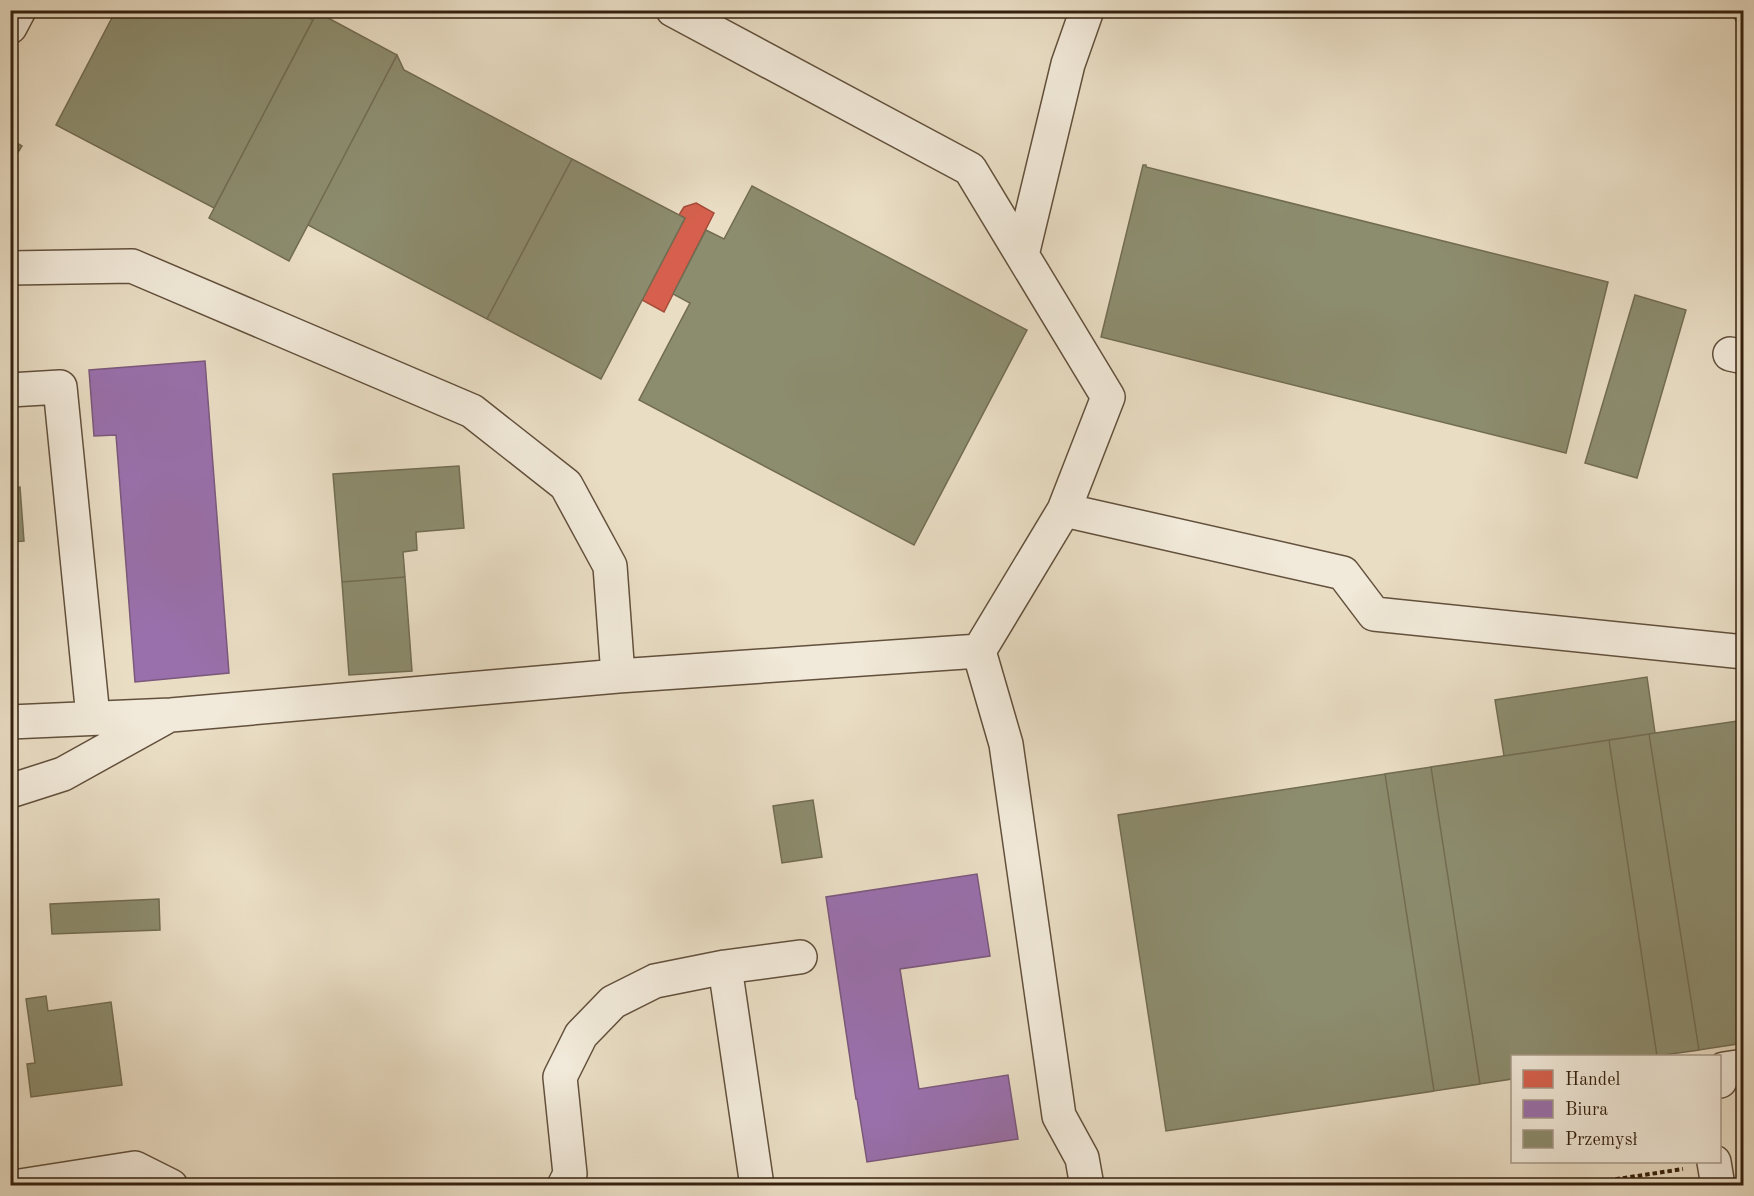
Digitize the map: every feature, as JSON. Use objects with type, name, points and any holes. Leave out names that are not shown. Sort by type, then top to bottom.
[{"type":"lane","points":[[10,27],[19,10]]},
{"type":"lane","points":[[673,10],[970,169],[1108,397],[1064,510],[979,651],[1005,744],[1059,1116],[1082,1158],[1087,1185]]},
{"type":"lane","points":[[1022,255],[1068,64],[1087,10]]},
{"type":"lane","points":[[10,268],[132,266],[472,411],[566,485],[610,566],[618,676]]},
{"type":"lane","points":[[10,390],[60,387],[93,717]]},
{"type":"lane","points":[[1064,510],[1343,573],[1374,614],[1743,652]]},
{"type":"lane","points":[[10,722],[171,715],[618,676],[979,651]]},
{"type":"lane","points":[[10,790],[63,774],[171,715]]},
{"type":"lane","points":[[564,1185],[570,1174],[560,1077],[581,1035],[613,1002],[655,981],[725,967],[800,957]]},
{"type":"lane","points":[[725,967],[757,1185]]},
{"type":"lane","points":[[1721,1076],[1724,1069],[1743,1066]]},
{"type":"lane","points":[[20,1185],[135,1168],[171,1185]]},
{"type":"path","points":[[1571,1185],[1715,1170]]},
{"type":"building: Handel","points":[[696,203],[714,213],[664,312],[642,300],[685,218],[679,215],[684,207]]},
{"type":"building: Biura","points":[[205,361],[229,673],[135,682],[116,435],[94,436],[89,370]]},
{"type":"building: Biura","points":[[977,874],[990,956],[900,969],[919,1089],[1008,1075],[1018,1139],[867,1162],[826,897]]},
{"type":"building: Przemysł","points":[[116,10],[294,10],[313,20],[214,208],[56,125]]},
{"type":"building: Przemysł","points":[[1730,10],[1744,10],[1744,35]]},
{"type":"building: Przemysł","points":[[317,12],[397,55],[289,261],[209,218]]},
{"type":"building: Przemysł","points":[[397,55],[404,70],[572,159],[487,319],[308,225]]},
{"type":"building: Przemysł","points":[[10,139],[22,146],[10,165]]},
{"type":"building: Przemysł","points":[[572,159],[685,218],[601,379],[487,319]]},
{"type":"building: Przemysł","points":[[1143,165],[1608,282],[1566,453],[1101,337]]},
{"type":"building: Przemysł","points":[[752,186],[1027,330],[914,545],[639,400],[690,303],[673,294],[706,230],[724,239]]},
{"type":"building: Przemysł","points":[[1635,295],[1686,310],[1637,478],[1585,463]]},
{"type":"building: Przemysł","points":[[459,466],[464,528],[416,532],[417,550],[403,552],[405,577],[342,582],[333,474]]},
{"type":"building: Przemysł","points":[[20,487],[24,541],[10,542],[10,488]]},
{"type":"building: Przemysł","points":[[405,577],[412,671],[349,675],[342,582]]},
{"type":"building: Przemysł","points":[[1647,677],[1655,733],[1504,756],[1495,700]]},
{"type":"building: Przemysł","points":[[1744,720],[1744,1043],[1699,1050],[1649,734]]},
{"type":"building: Przemysł","points":[[1649,734],[1699,1050],[1657,1055],[1609,740]]},
{"type":"building: Przemysł","points":[[1609,740],[1657,1055],[1511,1055],[1511,1079],[1480,1084],[1431,767]]},
{"type":"building: Przemysł","points":[[1431,767],[1480,1084],[1434,1091],[1385,774]]},
{"type":"building: Przemysł","points":[[1385,774],[1434,1091],[1166,1131],[1118,815]]},
{"type":"building: Przemysł","points":[[813,800],[822,857],[782,863],[773,806]]},
{"type":"building: Przemysł","points":[[159,899],[160,930],[52,934],[50,904]]},
{"type":"building: Przemysł","points":[[46,996],[48,1011],[111,1002],[122,1085],[31,1097],[27,1064],[35,1063],[26,999]]}]
